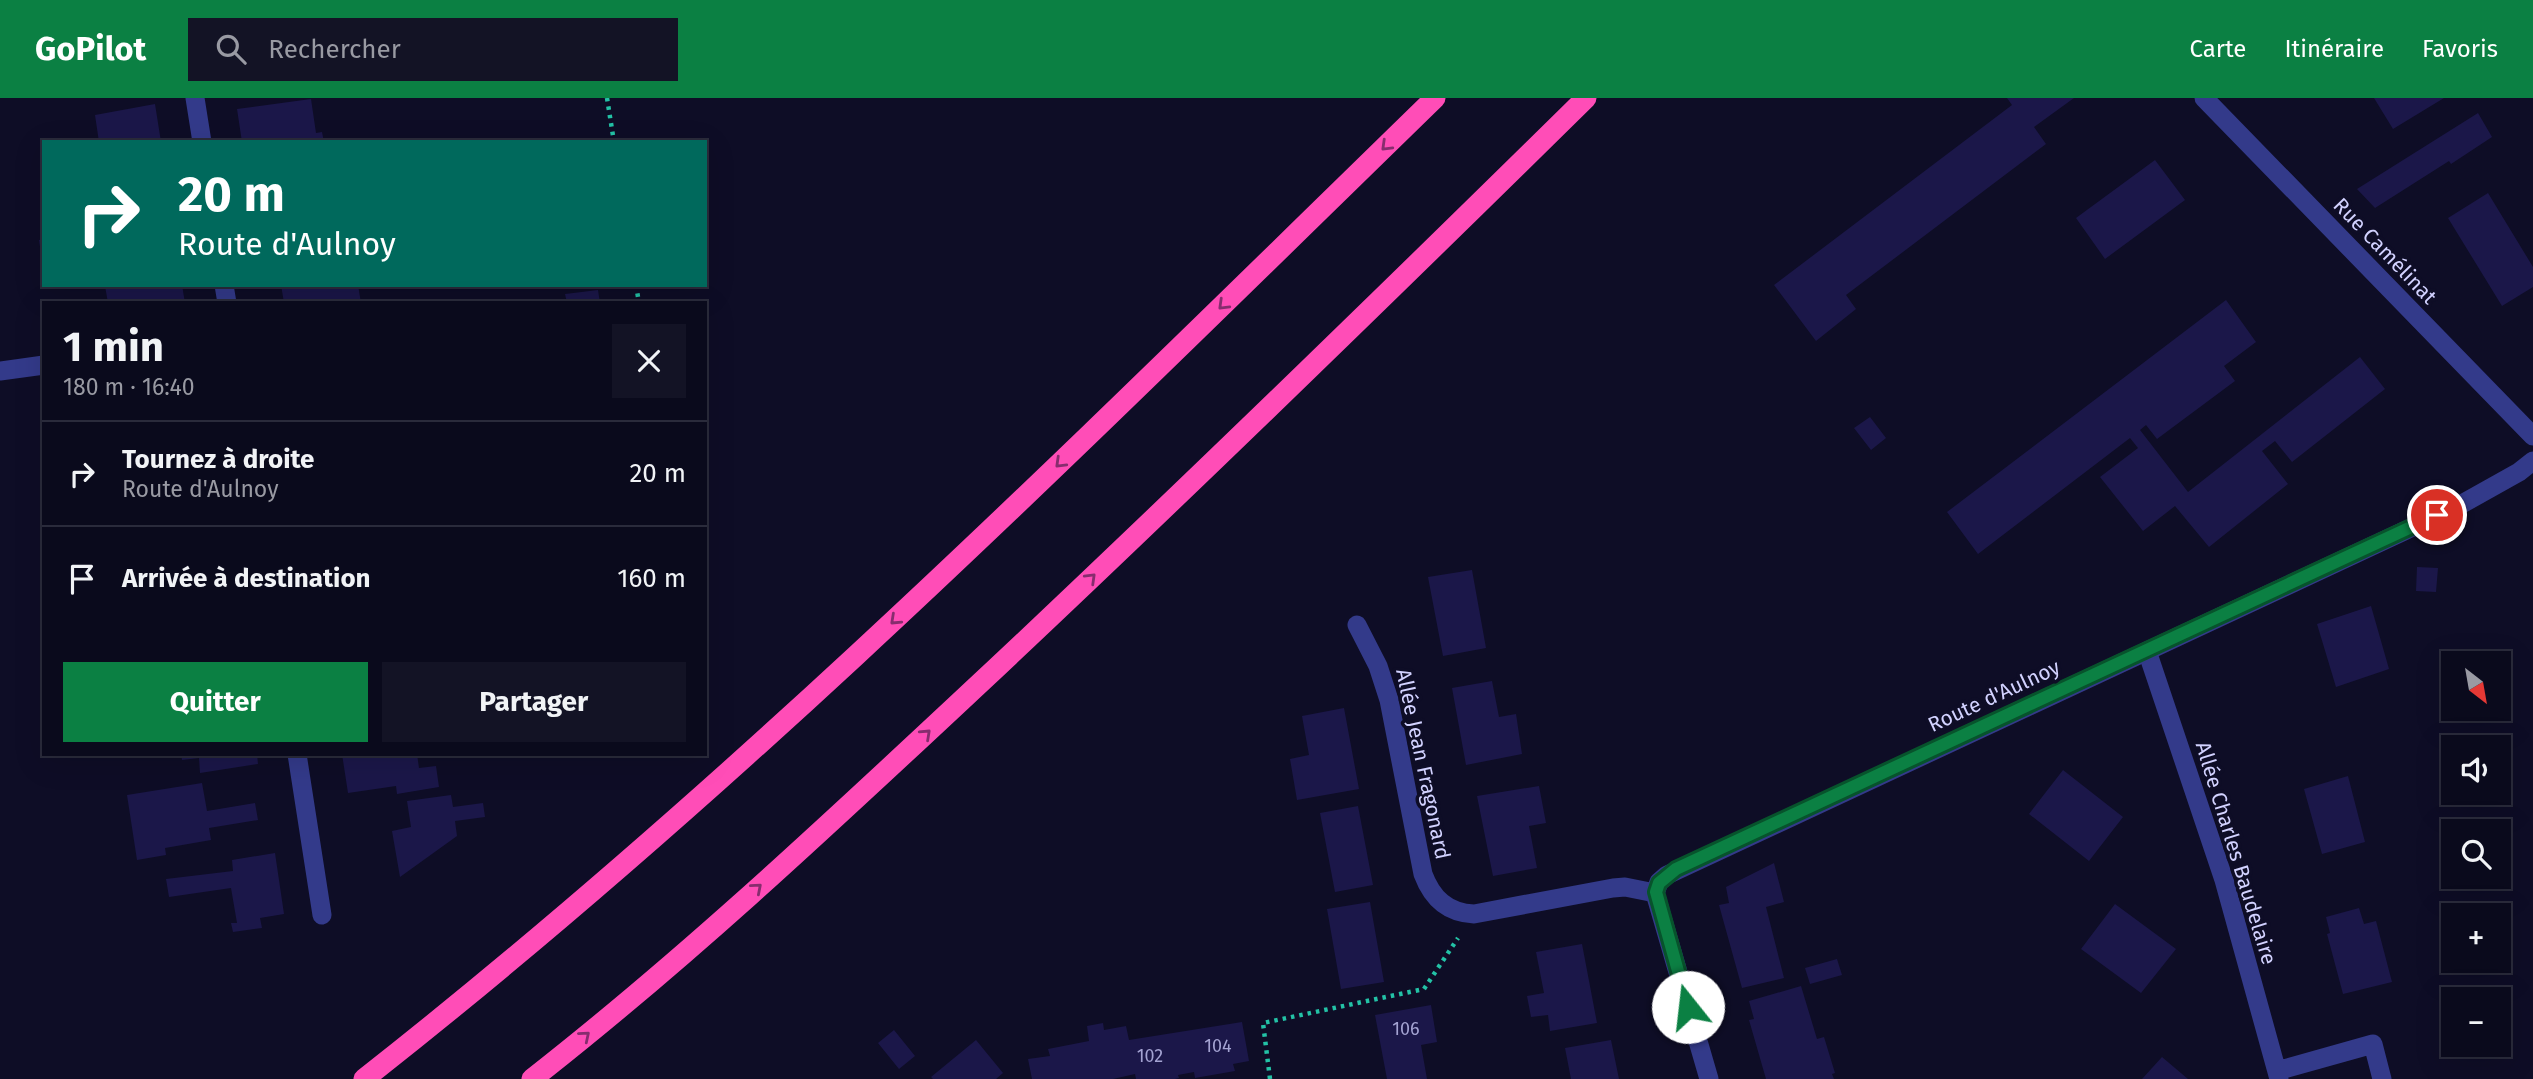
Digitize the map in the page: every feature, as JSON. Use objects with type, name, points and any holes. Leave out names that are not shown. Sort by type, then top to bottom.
[{"type":"highway","points":[[363,1079],[576,905],[807,702],[1077,447],[1435,98]]},
{"type":"highway","points":[[532,1079],[777,871],[1049,620],[1586,98]]},
{"type":"street","points":[[195,98],[202,140]]},
{"type":"street","name":"Rue Camélinat","points":[[2204,98],[2533,436]]},
{"type":"street","points":[[0,371],[42,365]]},
{"type":"street","name":"Route d'Aulnoy","points":[[1656,892],[1659,883],[1676,869],[2460,505],[2519,472],[2533,461]]},
{"type":"street","name":"Allée Jean Fragonard","points":[[1357,625],[1378,666],[1389,699],[1427,886],[1452,910],[1474,914]]},
{"type":"street","name":"Allée Charles Baudelaire","points":[[2147,651],[2224,880],[2278,1075],[2373,1044],[2382,1079]]},
{"type":"street","points":[[297,756],[322,915]]},
{"type":"street","points":[[1474,914],[1613,888],[1625,887],[1656,892],[1709,1079]]},
{"type":"path","points":[[607,98],[614,140]]},
{"type":"path","points":[[1270,1079],[1263,1023],[1424,989],[1474,914]]},
{"type":"building","points":[[2007,98],[2074,98],[2034,127],[2046,144],[1846,295],[1856,309],[1816,341],[1774,285],[2012,105]]},
{"type":"building","points":[[2374,98],[2444,98],[2393,129]]},
{"type":"building","points":[[311,99],[316,133],[322,132],[324,140],[242,140],[237,109]]},
{"type":"building","points":[[155,104],[161,140],[99,140],[95,115]]},
{"type":"building","points":[[2478,113],[2492,137],[2451,164],[2449,161],[2375,208],[2357,189]]},
{"type":"building","points":[[2155,160],[2185,200],[2105,259],[2076,218]]},
{"type":"building","points":[[2488,193],[2533,267],[2533,287],[2502,306],[2448,218]]},
{"type":"building","points":[[42,239],[42,260],[39,240]]},
{"type":"building","points":[[105,287],[182,287],[185,301],[121,301],[108,301]]},
{"type":"building","points":[[281,287],[358,287],[361,301],[284,301]]},
{"type":"building","points":[[598,290],[600,301],[567,301],[565,294]]},
{"type":"building","points":[[2226,300],[2256,342],[2224,366],[2235,381],[2157,439],[2146,425],[2140,430],[2188,492],[2360,357],[2385,389],[2292,462],[2275,441],[2262,451],[2288,484],[2209,547],[2175,506],[2143,531],[2100,477],[2138,448],[2130,438],[1978,554],[1947,512]]},
{"type":"building","points":[[1870,417],[1886,438],[1871,450],[1854,428]]},
{"type":"building","points":[[2417,567],[2438,568],[2436,592],[2416,591]]},
{"type":"building","points":[[1472,570],[1486,648],[1443,656],[1428,577]]},
{"type":"building","points":[[2371,606],[2389,669],[2336,687],[2317,624]]},
{"type":"building","points":[[1492,681],[1499,717],[1516,714],[1522,754],[1466,765],[1452,688]]},
{"type":"building","points":[[1344,708],[1359,789],[1297,800],[1290,759],[1309,755],[1302,716]]},
{"type":"building","points":[[181,756],[257,756],[258,764],[200,773],[199,758],[182,760]]},
{"type":"building","points":[[342,756],[417,756],[419,768],[436,766],[439,787],[397,794],[396,786],[348,793]]},
{"type":"building","points":[[2063,770],[2123,817],[2089,861],[2029,814]]},
{"type":"building","points":[[2348,776],[2365,842],[2322,854],[2304,789]]},
{"type":"building","points":[[202,783],[207,811],[255,803],[258,820],[209,828],[211,840],[165,848],[166,855],[137,860],[127,795]]},
{"type":"building","points":[[1539,786],[1546,823],[1529,826],[1537,868],[1493,876],[1477,796]]},
{"type":"building","points":[[451,795],[453,807],[483,803],[485,817],[455,821],[457,836],[400,877],[392,831],[411,827],[407,801]]},
{"type":"building","points":[[1358,806],[1373,885],[1335,892],[1320,813]]},
{"type":"building","points":[[275,853],[284,914],[260,918],[262,928],[233,932],[231,923],[237,923],[231,888],[169,897],[166,879],[233,871],[232,860]]},
{"type":"building","points":[[1774,863],[1784,902],[1766,907],[1784,978],[1742,988],[1719,905],[1729,903],[1726,887]]},
{"type":"building","points":[[1370,902],[1384,982],[1341,989],[1327,909]]},
{"type":"building","points":[[2115,904],[2176,949],[2141,993],[2081,949]]},
{"type":"building","points":[[2359,908],[2364,924],[2376,921],[2392,982],[2343,994],[2327,934],[2330,933],[2326,917]]},
{"type":"building","points":[[1582,944],[1597,1023],[1550,1031],[1548,1015],[1531,1017],[1527,996],[1544,993],[1536,952]]},
{"type":"building","points":[[1837,959],[1842,975],[1810,984],[1805,968]]},
{"type":"building","points":[[1801,986],[1817,1039],[1824,1037],[1835,1073],[1832,1074],[1834,1079],[1766,1079],[1749,1020],[1754,1019],[1749,1001]]},
{"type":"building","points":[[1431,1005],[1437,1042],[1421,1045],[1427,1079],[1387,1079],[1375,1015]]},
{"type":"building","points":[[1242,1022],[1249,1061],[1233,1064],[1235,1071],[1195,1078],[1194,1072],[1178,1075],[1179,1078],[1175,1079],[1136,1079],[1135,1074],[1113,1079],[1032,1079],[1028,1059],[1050,1056],[1048,1049],[1089,1041],[1087,1026],[1103,1023],[1104,1030],[1126,1026],[1129,1040]]},
{"type":"building","points":[[894,1030],[915,1056],[899,1069],[878,1043]]},
{"type":"building","points":[[976,1040],[1003,1073],[996,1079],[931,1077]]},
{"type":"building","points":[[1611,1040],[1619,1079],[1571,1079],[1565,1048]]},
{"type":"building","points":[[2162,1057],[2188,1079],[2142,1079]]},
{"type":"route","points":[[1688,1007],[1656,892],[1659,883],[1676,869],[2437,515]]}]
